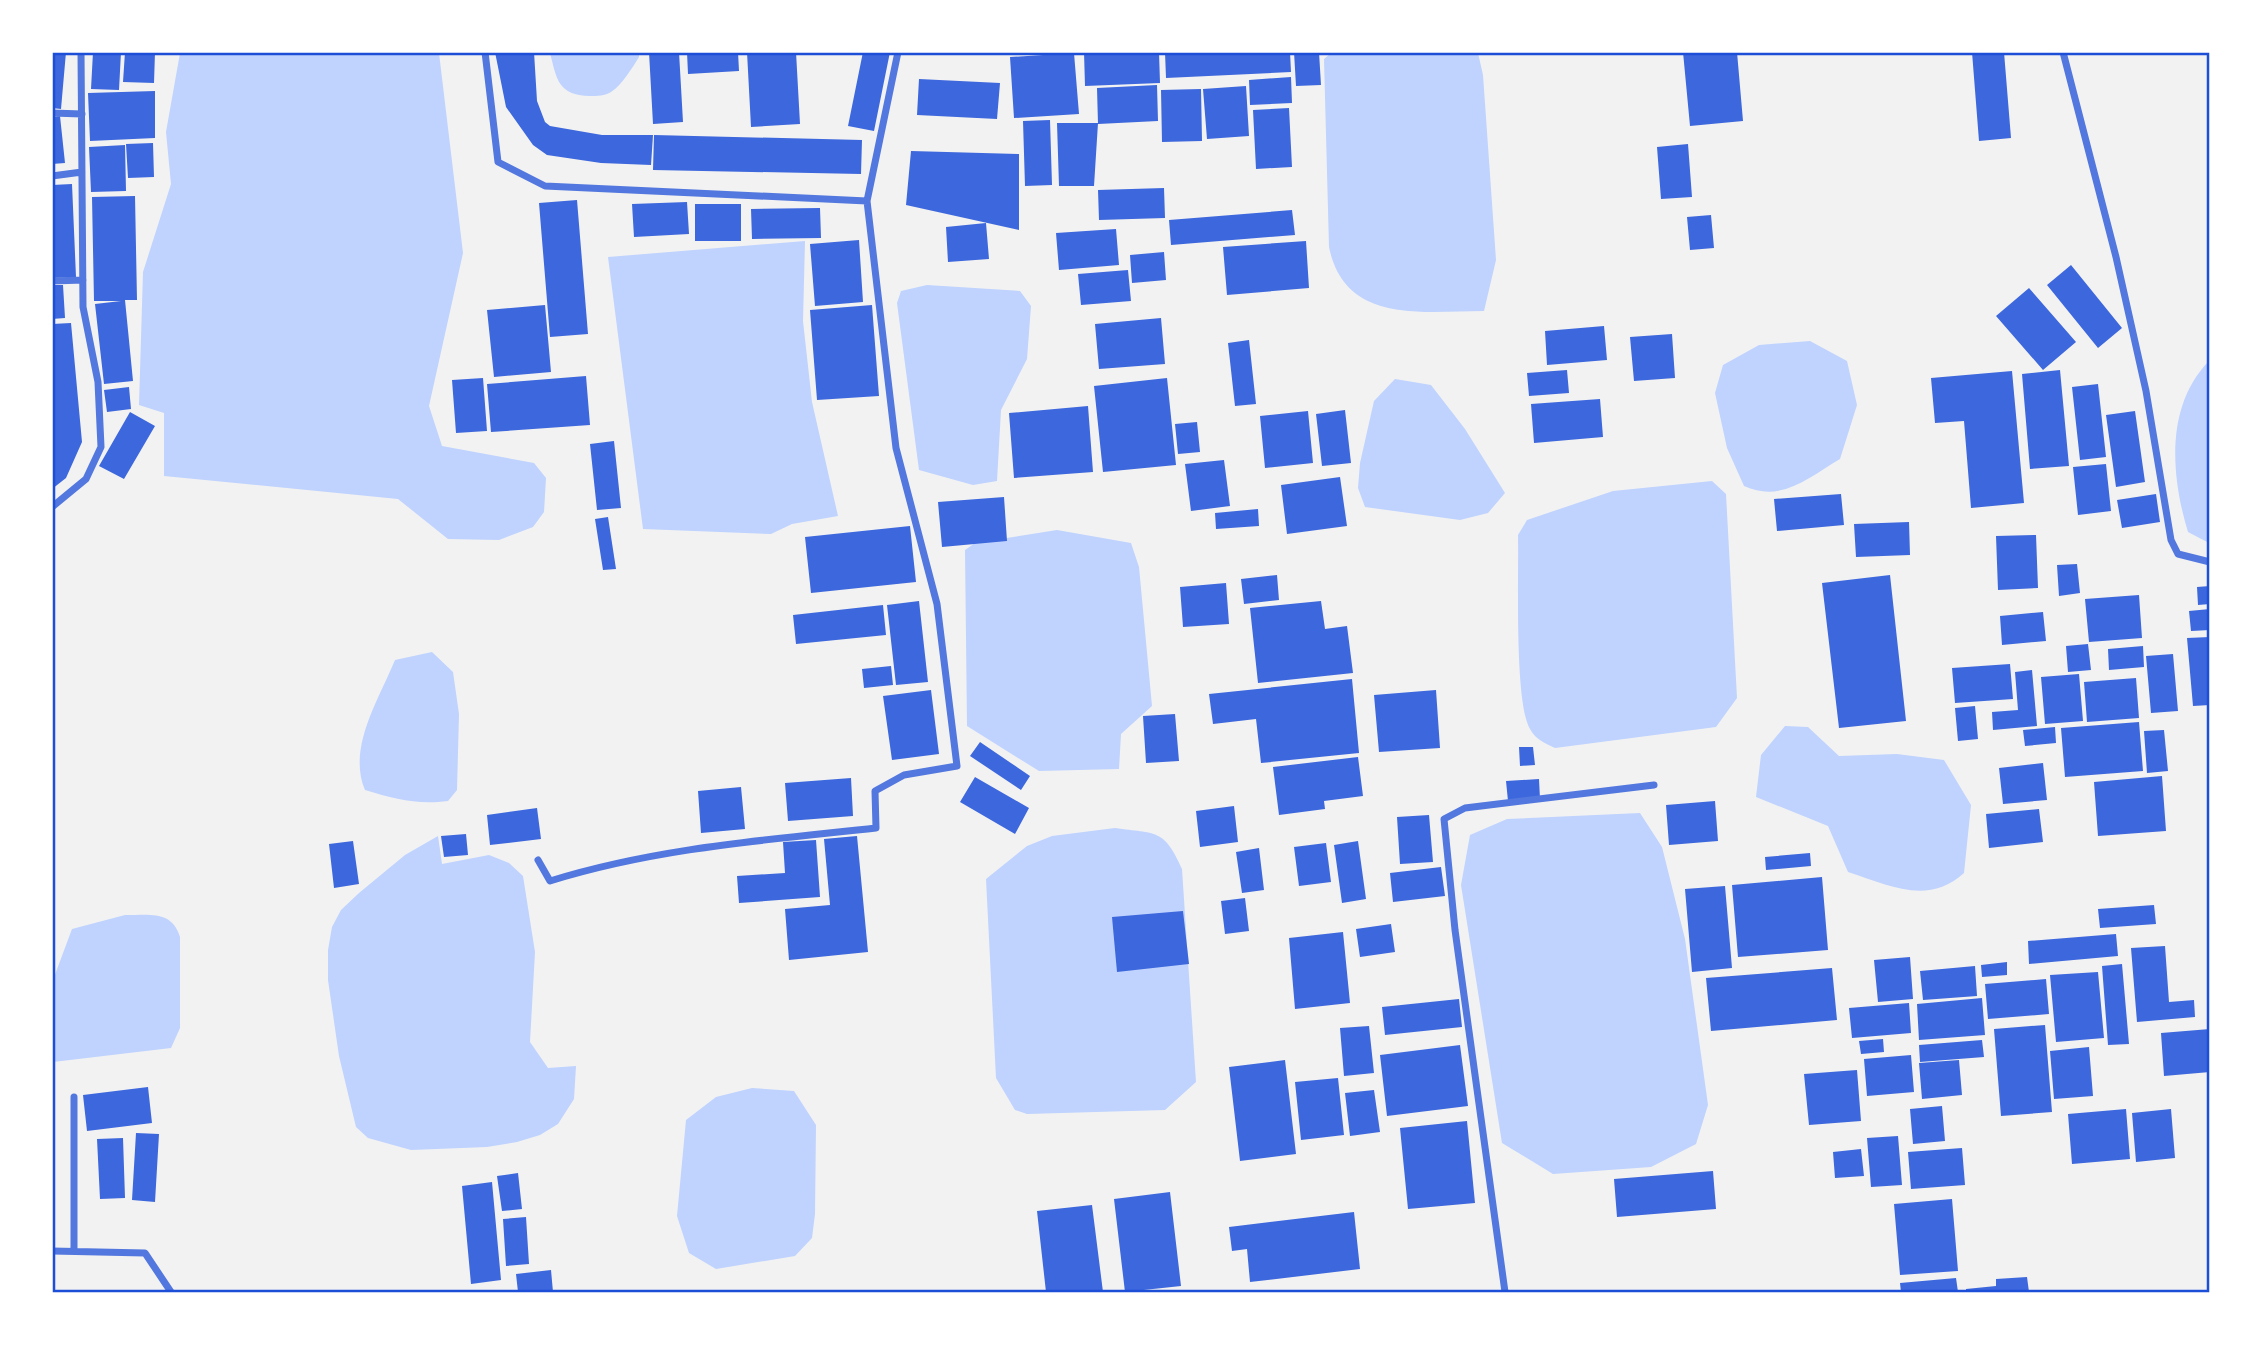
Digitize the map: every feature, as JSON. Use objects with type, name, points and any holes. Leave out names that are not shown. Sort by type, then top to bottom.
[{"type":"street","points":[[52,507],[86,479],[101,447],[98,382],[83,307],[81,52]]},
{"type":"street","points":[[485,52],[498,162],[545,186],[867,201]]},
{"type":"street","points":[[538,860],[550,881],[596,867],[712,845],[876,828],[875,791],[904,775],[957,766],[937,604],[896,448],[867,201],[898,52]]},
{"type":"street","points":[[2063,52],[2132,324],[2171,540],[2178,554],[2210,562]]},
{"type":"street","points":[[52,113],[82,114]]},
{"type":"street","points":[[52,176],[82,172]]},
{"type":"street","points":[[52,281],[83,280]]},
{"type":"street","points":[[1505,1293],[1455,930],[1444,819],[1465,808],[1654,785]]},
{"type":"street","points":[[74,1097],[74,1250]]},
{"type":"street","points":[[52,1251],[145,1253],[170,1293]]},
{"type":"water","points":[[180,53],[439,53],[463,253],[429,406],[442,446],[534,463],[546,478],[544,512],[533,527],[499,540],[448,539],[398,499],[164,476],[164,413],[139,405],[143,272],[171,184],[166,132]]},
{"type":"water","points":[[550,53],[639,53],[639,57],[615,89],[606,94],[590,96],[571,93],[565,89],[557,78]]},
{"type":"water","points":[[1331,53],[1478,53],[1483,75],[1496,260],[1484,311],[1436,312],[1390,308],[1369,302],[1351,290],[1338,272],[1329,247],[1324,59]]},
{"type":"water","points":[[805,241],[803,321],[812,402],[838,516],[792,524],[771,534],[643,529],[608,257]]},
{"type":"water","points":[[927,285],[1020,291],[1031,306],[1027,359],[1001,410],[997,481],[973,485],[919,470],[897,303],[901,291]]},
{"type":"water","points":[[1810,341],[1847,361],[1857,405],[1840,459],[1794,486],[1782,490],[1770,492],[1744,486],[1727,448],[1715,393],[1723,365],[1759,345]]},
{"type":"water","points":[[2209,361],[2209,543],[2188,532],[2178,488],[2176,442],[2185,399],[2195,379]]},
{"type":"water","points":[[1395,379],[1431,385],[1465,429],[1505,493],[1488,513],[1460,520],[1365,507],[1358,488],[1360,463],[1374,401]]},
{"type":"water","points":[[1712,481],[1726,494],[1737,698],[1716,727],[1555,748],[1541,741],[1530,729],[1525,714],[1519,666],[1518,535],[1527,520],[1613,491]]},
{"type":"water","points":[[1057,530],[1131,543],[1139,567],[1152,706],[1121,734],[1119,769],[1039,771],[967,726],[965,550],[975,543]]},
{"type":"water","points":[[432,652],[453,672],[459,714],[457,790],[448,801],[416,802],[365,790],[360,774],[362,741],[395,660]]},
{"type":"water","points":[[1785,726],[1808,727],[1839,756],[1897,754],[1944,760],[1971,805],[1964,873],[1936,889],[1922,891],[1893,887],[1848,872],[1828,826],[1756,797],[1761,755]]},
{"type":"water","points":[[1640,813],[1662,847],[1685,939],[1708,1105],[1696,1144],[1651,1167],[1553,1174],[1502,1143],[1461,885],[1470,835],[1507,819]]},
{"type":"water","points":[[1115,828],[1157,835],[1170,846],[1182,869],[1196,1082],[1165,1110],[1027,1114],[1015,1110],[996,1078],[986,879],[1027,846],[1052,836]]},
{"type":"water","points":[[438,836],[442,864],[489,855],[509,863],[523,876],[535,952],[530,1042],[548,1068],[576,1066],[574,1099],[558,1124],[540,1135],[517,1142],[487,1147],[411,1150],[368,1138],[356,1127],[339,1056],[328,980],[328,950],[332,927],[341,910],[359,893],[405,855]]},
{"type":"water","points":[[125,915],[166,918],[172,922],[180,937],[180,1028],[171,1048],[53,1062],[53,980],[72,929]]},
{"type":"water","points":[[752,1088],[794,1091],[816,1125],[815,1214],[812,1238],[795,1256],[716,1269],[689,1253],[677,1216],[686,1120],[716,1097]]},
{"type":"building","points":[[52,52],[66,52],[61,109],[52,108]]},
{"type":"building","points":[[93,52],[121,52],[119,90],[91,89]]},
{"type":"building","points":[[125,52],[155,52],[154,83],[123,82]]},
{"type":"building","points":[[495,52],[534,52],[537,101],[545,122],[550,126],[602,135],[653,135],[651,165],[601,163],[547,155],[533,145],[506,107]]},
{"type":"building","points":[[649,52],[679,52],[683,122],[653,124]]},
{"type":"building","points":[[687,52],[738,52],[739,71],[688,74]]},
{"type":"building","points":[[747,52],[796,52],[800,124],[751,127]]},
{"type":"building","points":[[863,52],[890,52],[874,131],[848,126]]},
{"type":"building","points":[[1084,52],[1159,52],[1160,83],[1085,86]]},
{"type":"building","points":[[1165,52],[1290,52],[1291,72],[1166,78]]},
{"type":"building","points":[[1294,52],[1319,52],[1321,85],[1296,86]]},
{"type":"building","points":[[1683,52],[1737,52],[1743,121],[1690,126]]},
{"type":"building","points":[[1972,52],[2004,52],[2011,138],[1979,141]]},
{"type":"building","points":[[1074,53],[1079,114],[1014,118],[1010,57]]},
{"type":"building","points":[[1291,77],[1292,103],[1250,105],[1249,80]]},
{"type":"building","points":[[919,79],[1000,83],[997,119],[917,115]]},
{"type":"building","points":[[1157,85],[1158,121],[1098,124],[1097,88]]},
{"type":"building","points":[[1246,86],[1249,136],[1207,139],[1203,89]]},
{"type":"building","points":[[1201,89],[1202,141],[1162,142],[1161,90]]},
{"type":"building","points":[[155,91],[155,138],[90,141],[88,93]]},
{"type":"building","points":[[1289,108],[1292,167],[1256,169],[1253,110]]},
{"type":"building","points":[[60,116],[65,163],[52,164],[52,117]]},
{"type":"building","points":[[1050,120],[1052,185],[1025,186],[1023,121]]},
{"type":"building","points":[[1057,123],[1098,123],[1094,186],[1059,186]]},
{"type":"building","points":[[654,135],[862,140],[861,174],[653,170]]},
{"type":"building","points":[[153,143],[154,177],[128,178],[126,144]]},
{"type":"building","points":[[1688,144],[1692,197],[1661,199],[1657,147]]},
{"type":"building","points":[[125,145],[126,191],[91,192],[89,147]]},
{"type":"building","points":[[911,151],[1019,154],[1019,230],[906,205]]},
{"type":"building","points":[[72,184],[76,277],[52,278],[52,185]]},
{"type":"building","points":[[1164,188],[1165,218],[1099,220],[1098,190]]},
{"type":"building","points":[[135,196],[137,300],[125,300],[133,381],[104,384],[95,304],[121,301],[94,301],[92,197]]},
{"type":"building","points":[[577,200],[588,334],[550,337],[539,203]]},
{"type":"building","points":[[687,202],[689,234],[634,237],[632,204]]},
{"type":"building","points":[[695,204],[741,204],[741,241],[695,241]]},
{"type":"building","points":[[820,208],[821,238],[752,239],[751,209]]},
{"type":"building","points":[[1292,210],[1295,235],[1171,245],[1169,220]]},
{"type":"building","points":[[1711,215],[1714,248],[1690,250],[1687,217]]},
{"type":"building","points":[[986,223],[989,259],[948,262],[946,227]]},
{"type":"building","points":[[1116,229],[1119,265],[1059,270],[1056,233]]},
{"type":"building","points":[[859,240],[863,302],[815,306],[810,244]]},
{"type":"building","points":[[1306,241],[1309,288],[1227,295],[1223,247]]},
{"type":"building","points":[[1164,252],[1166,280],[1132,283],[1130,255]]},
{"type":"building","points":[[2071,265],[2122,328],[2098,348],[2047,285]]},
{"type":"building","points":[[1128,270],[1131,301],[1081,305],[1078,274]]},
{"type":"building","points":[[52,285],[63,285],[65,318],[52,319]]},
{"type":"building","points":[[2029,288],[2076,342],[2043,370],[1996,316]]},
{"type":"building","points":[[545,305],[551,372],[494,377],[487,310]]},
{"type":"building","points":[[872,305],[879,396],[817,400],[810,310]]},
{"type":"building","points":[[1161,318],[1165,364],[1099,369],[1095,324]]},
{"type":"building","points":[[71,323],[82,442],[66,478],[52,489],[52,324]]},
{"type":"building","points":[[1604,326],[1607,360],[1547,365],[1545,331]]},
{"type":"building","points":[[1672,334],[1675,378],[1634,381],[1630,337]]},
{"type":"building","points":[[1249,340],[1256,404],[1235,406],[1228,343]]},
{"type":"building","points":[[1567,370],[1569,393],[1529,396],[1527,373]]},
{"type":"building","points":[[2060,370],[2069,466],[2030,469],[2022,374]]},
{"type":"building","points":[[2012,371],[2024,503],[1971,508],[1964,421],[1935,423],[1931,378]]},
{"type":"building","points":[[586,376],[590,425],[491,432],[487,384]]},
{"type":"building","points":[[483,378],[487,431],[456,433],[452,380]]},
{"type":"building","points":[[1167,378],[1176,465],[1103,472],[1094,386]]},
{"type":"building","points":[[2098,384],[2106,457],[2080,460],[2072,387]]},
{"type":"building","points":[[129,387],[131,409],[107,412],[104,390]]},
{"type":"building","points":[[1600,399],[1603,437],[1534,443],[1531,404]]},
{"type":"building","points":[[1088,406],[1093,472],[1014,478],[1009,413]]},
{"type":"building","points":[[1345,410],[1351,463],[1322,466],[1316,414]]},
{"type":"building","points":[[1308,411],[1313,463],[1265,468],[1260,416]]},
{"type":"building","points":[[2135,411],[2145,482],[2116,487],[2106,415]]},
{"type":"building","points":[[130,412],[155,426],[124,479],[99,466]]},
{"type":"building","points":[[1197,422],[1200,452],[1178,454],[1175,424]]},
{"type":"building","points":[[614,441],[621,508],[597,510],[590,444]]},
{"type":"building","points":[[1224,460],[1230,506],[1191,511],[1185,464]]},
{"type":"building","points":[[2106,464],[2111,511],[2078,515],[2073,467]]},
{"type":"building","points":[[1340,477],[1347,526],[1287,534],[1281,485]]},
{"type":"building","points":[[1841,494],[1844,525],[1777,531],[1774,499]]},
{"type":"building","points":[[2156,494],[2160,522],[2122,528],[2117,500]]},
{"type":"building","points":[[1004,497],[1007,541],[942,547],[938,502]]},
{"type":"building","points":[[1258,509],[1259,526],[1216,529],[1215,513]]},
{"type":"building","points":[[608,517],[616,569],[603,570],[595,519]]},
{"type":"building","points":[[1909,522],[1910,555],[1856,557],[1854,524]]},
{"type":"building","points":[[910,526],[916,582],[811,593],[805,537]]},
{"type":"building","points":[[2036,535],[2038,588],[1998,590],[1996,536]]},
{"type":"building","points":[[2077,564],[2080,593],[2059,596],[2057,565]]},
{"type":"building","points":[[1277,575],[1279,600],[1244,604],[1241,579]]},
{"type":"building","points":[[1890,575],[1906,721],[1839,728],[1822,583]]},
{"type":"building","points":[[1226,583],[1229,624],[1183,627],[1180,587]]},
{"type":"building","points":[[2210,586],[2210,604],[2198,605],[2197,587]]},
{"type":"building","points":[[2139,595],[2142,638],[2089,642],[2085,599]]},
{"type":"building","points":[[919,601],[928,682],[896,685],[887,605]]},
{"type":"building","points":[[1321,601],[1325,629],[1347,626],[1353,673],[1258,683],[1250,608]]},
{"type":"building","points":[[883,605],[886,635],[796,644],[793,615]]},
{"type":"building","points":[[2210,609],[2210,630],[2191,631],[2189,611]]},
{"type":"building","points":[[2043,612],[2046,641],[2002,645],[2000,616]]},
{"type":"building","points":[[2210,637],[2210,705],[2193,706],[2187,638]]},
{"type":"building","points":[[2088,644],[2091,670],[2068,672],[2066,646]]},
{"type":"building","points":[[2143,646],[2144,667],[2109,670],[2108,649]]},
{"type":"building","points":[[2173,654],[2178,711],[2151,713],[2146,656]]},
{"type":"building","points":[[2010,664],[2013,699],[1955,703],[1952,668]]},
{"type":"building","points":[[891,666],[893,685],[864,688],[862,669]]},
{"type":"building","points":[[2032,670],[2037,726],[1993,730],[1992,712],[2018,710],[2015,672]]},
{"type":"building","points":[[2079,674],[2083,721],[2045,724],[2041,677]]},
{"type":"building","points":[[2136,678],[2139,718],[2087,722],[2084,682]]},
{"type":"building","points":[[1352,679],[1359,753],[1261,763],[1256,719],[1213,724],[1209,694]]},
{"type":"building","points":[[931,690],[939,754],[892,760],[883,696]]},
{"type":"building","points":[[1436,690],[1440,748],[1379,752],[1374,695]]},
{"type":"building","points":[[1975,706],[1978,739],[1958,741],[1955,708]]},
{"type":"building","points":[[1175,714],[1179,761],[1146,763],[1143,716]]},
{"type":"building","points":[[2139,722],[2143,771],[2065,777],[2061,728]]},
{"type":"building","points":[[2055,727],[2056,743],[2025,746],[2023,730]]},
{"type":"building","points":[[2164,730],[2168,771],[2147,773],[2144,731]]},
{"type":"building","points":[[980,742],[1030,776],[1021,790],[970,756]]},
{"type":"building","points":[[1519,747],[1533,747],[1535,765],[1520,766]]},
{"type":"building","points":[[1358,757],[1363,796],[1324,801],[1325,809],[1279,815],[1273,767]]},
{"type":"building","points":[[2043,763],[2047,800],[2003,804],[1999,768]]},
{"type":"building","points":[[2162,776],[2166,831],[2098,836],[2094,782]]},
{"type":"building","points":[[975,777],[1029,808],[1015,834],[960,802]]},
{"type":"building","points":[[851,778],[853,816],[788,821],[785,783]]},
{"type":"building","points":[[1539,779],[1540,799],[1508,801],[1506,781]]},
{"type":"building","points":[[741,787],[745,829],[701,833],[698,791]]},
{"type":"building","points":[[1715,801],[1718,841],[1669,845],[1666,805]]},
{"type":"building","points":[[1234,806],[1238,842],[1200,847],[1196,811]]},
{"type":"building","points":[[537,808],[541,839],[490,845],[487,815]]},
{"type":"building","points":[[2039,809],[2043,842],[1989,848],[1986,814]]},
{"type":"building","points":[[1429,815],[1433,862],[1400,864],[1397,817]]},
{"type":"building","points":[[466,834],[468,855],[444,857],[441,836]]},
{"type":"building","points":[[857,836],[868,952],[789,960],[785,909],[830,905],[824,839]]},
{"type":"building","points":[[816,840],[820,897],[739,903],[737,876],[785,873],[783,842]]},
{"type":"building","points":[[353,841],[359,884],[334,888],[329,844]]},
{"type":"building","points":[[1358,841],[1366,899],[1342,903],[1334,845]]},
{"type":"building","points":[[1326,843],[1331,882],[1299,886],[1294,847]]},
{"type":"building","points":[[1259,848],[1264,890],[1242,893],[1236,852]]},
{"type":"building","points":[[1810,853],[1811,866],[1766,870],[1765,857]]},
{"type":"building","points":[[1441,867],[1445,896],[1393,902],[1390,873]]},
{"type":"building","points":[[1822,877],[1828,950],[1738,957],[1732,885]]},
{"type":"building","points":[[1725,886],[1732,968],[1692,972],[1685,889]]},
{"type":"building","points":[[1245,898],[1249,931],[1225,934],[1221,901]]},
{"type":"building","points":[[2154,905],[2156,924],[2100,928],[2098,909]]},
{"type":"building","points":[[1183,911],[1189,964],[1117,972],[1112,917]]},
{"type":"building","points":[[1391,924],[1395,952],[1360,957],[1356,929]]},
{"type":"building","points":[[1343,932],[1350,1003],[1295,1009],[1289,938]]},
{"type":"building","points":[[2116,934],[2118,956],[2029,964],[2028,941]]},
{"type":"building","points":[[2165,946],[2169,1002],[2194,1000],[2195,1017],[2137,1022],[2131,948]]},
{"type":"building","points":[[1910,957],[1913,999],[1878,1002],[1874,960]]},
{"type":"building","points":[[2007,962],[2007,975],[1982,977],[1981,965]]},
{"type":"building","points":[[2122,964],[2129,1044],[2108,1045],[2102,966]]},
{"type":"building","points":[[1975,966],[1977,996],[1923,1000],[1920,971]]},
{"type":"building","points":[[1832,968],[1837,1020],[1711,1031],[1706,978]]},
{"type":"building","points":[[2098,972],[2104,1038],[2056,1042],[2050,975]]},
{"type":"building","points":[[2046,979],[2049,1014],[1988,1019],[1985,984]]},
{"type":"building","points":[[1982,998],[1985,1035],[1919,1040],[1917,1004]]},
{"type":"building","points":[[1459,999],[1462,1027],[1385,1035],[1382,1007]]},
{"type":"building","points":[[1909,1003],[1911,1033],[1852,1038],[1849,1008]]},
{"type":"building","points":[[2045,1025],[2052,1112],[2001,1116],[1994,1029]]},
{"type":"building","points":[[1369,1026],[1374,1073],[1344,1076],[1340,1028]]},
{"type":"building","points":[[2210,1029],[2210,1072],[2164,1076],[2161,1033]]},
{"type":"building","points":[[1883,1039],[1884,1052],[1861,1054],[1859,1041]]},
{"type":"building","points":[[1982,1040],[1984,1057],[1920,1062],[1919,1045]]},
{"type":"building","points":[[1460,1045],[1468,1106],[1387,1116],[1380,1055]]},
{"type":"building","points":[[2089,1047],[2093,1096],[2054,1099],[2050,1051]]},
{"type":"building","points":[[1911,1055],[1914,1092],[1867,1096],[1864,1059]]},
{"type":"building","points":[[1285,1060],[1296,1154],[1240,1161],[1229,1067]]},
{"type":"building","points":[[1959,1060],[1962,1095],[1922,1099],[1919,1063]]},
{"type":"building","points":[[1857,1070],[1861,1121],[1809,1125],[1804,1074]]},
{"type":"building","points":[[1338,1078],[1344,1135],[1301,1140],[1295,1082]]},
{"type":"building","points":[[148,1087],[152,1123],[87,1131],[83,1095]]},
{"type":"building","points":[[1374,1090],[1380,1132],[1350,1136],[1345,1093]]},
{"type":"building","points":[[1942,1106],[1945,1141],[1913,1144],[1910,1109]]},
{"type":"building","points":[[2126,1109],[2130,1159],[2072,1164],[2068,1114]]},
{"type":"building","points":[[2171,1109],[2175,1158],[2136,1162],[2132,1113]]},
{"type":"building","points":[[1467,1121],[1475,1203],[1408,1209],[1400,1128]]},
{"type":"building","points":[[136,1133],[159,1134],[155,1202],[132,1200]]},
{"type":"building","points":[[1898,1136],[1902,1185],[1871,1187],[1867,1138]]},
{"type":"building","points":[[123,1138],[125,1198],[100,1199],[97,1139]]},
{"type":"building","points":[[1962,1148],[1965,1185],[1911,1189],[1908,1152]]},
{"type":"building","points":[[1861,1149],[1864,1176],[1835,1178],[1833,1152]]},
{"type":"building","points":[[1713,1171],[1716,1209],[1617,1217],[1614,1179]]},
{"type":"building","points":[[518,1173],[522,1209],[502,1211],[497,1176]]},
{"type":"building","points":[[492,1182],[501,1280],[471,1284],[462,1186]]},
{"type":"building","points":[[1170,1192],[1181,1286],[1125,1292],[1114,1199]]},
{"type":"building","points":[[1952,1199],[1958,1271],[1900,1275],[1894,1204]]},
{"type":"building","points":[[1092,1205],[1103,1292],[1046,1292],[1037,1211]]},
{"type":"building","points":[[1354,1212],[1360,1269],[1250,1282],[1247,1249],[1232,1251],[1229,1227]]},
{"type":"building","points":[[526,1217],[529,1264],[506,1266],[503,1219]]},
{"type":"building","points":[[551,1270],[553,1292],[518,1292],[516,1274]]},
{"type":"building","points":[[2027,1277],[2029,1292],[1966,1292],[1966,1289],[1996,1286],[1996,1279]]},
{"type":"building","points":[[1956,1278],[1958,1292],[1901,1292],[1900,1283]]}]
